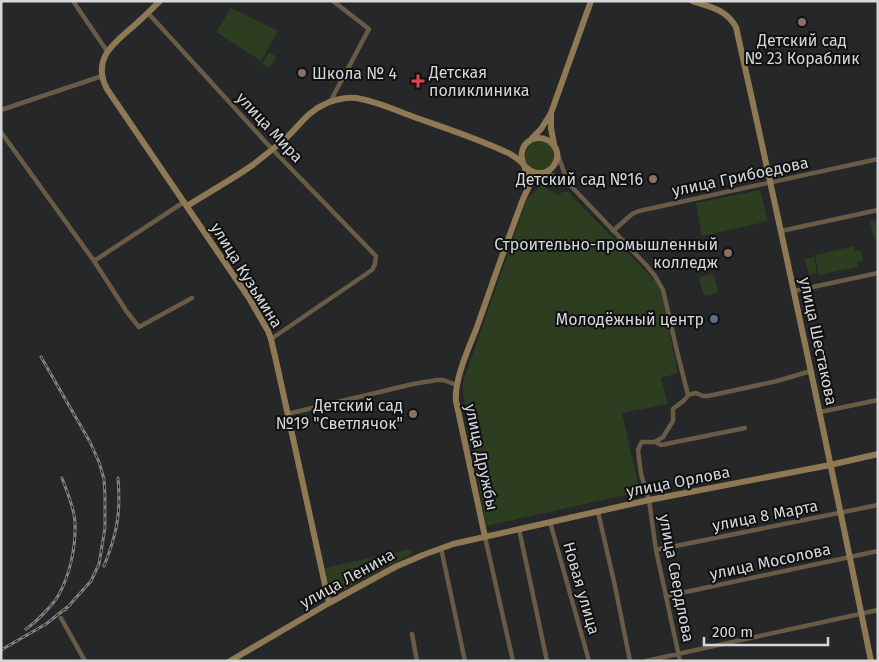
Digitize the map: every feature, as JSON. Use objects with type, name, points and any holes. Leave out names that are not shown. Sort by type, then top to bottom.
[{"type":"street","points":[[73,1],[107,51]]},
{"type":"street","points":[[1,110],[102,76],[103,62],[107,51],[160,1]]},
{"type":"street","points":[[330,102],[369,29],[334,1]]},
{"type":"street","points":[[529,185],[522,154],[528,142],[542,129],[551,113],[591,1]]},
{"type":"street","name":"улица Шестакова","points":[[692,1],[724,13],[732,20],[736,27],[820,412],[871,661]]},
{"type":"street","name":"улица Мира","points":[[148,12],[272,149],[376,256],[376,264],[372,270],[271,339]]},
{"type":"street","name":"улица Кузьмина","points":[[102,76],[107,89],[260,316],[271,339],[329,603]]},
{"type":"street","points":[[94,261],[185,204],[254,164],[293,132],[316,109],[330,102],[347,98],[370,101],[506,152],[514,156],[532,172],[555,175],[562,178],[647,266],[664,290],[688,395],[686,400],[673,409],[673,421],[667,432],[663,437],[654,442]]},
{"type":"street","points":[[551,113],[554,146],[571,186]]},
{"type":"street","points":[[1,132],[139,327],[192,298]]},
{"type":"street","points":[[506,152],[515,151],[533,139],[541,138],[548,140],[554,146]]},
{"type":"street","points":[[529,185],[542,173],[554,166],[557,153]]},
{"type":"street","name":"улица Грибоедова","points":[[613,231],[632,214],[639,211],[878,159]]},
{"type":"street","name":"улица Дружбы","points":[[484,537],[456,401],[456,385],[529,185]]},
{"type":"street","points":[[781,231],[878,210]]},
{"type":"street","points":[[794,291],[878,273]]},
{"type":"street","points":[[688,395],[708,396],[777,381],[811,371]]},
{"type":"street","points":[[287,414],[413,384],[443,380],[456,385]]},
{"type":"street","points":[[820,412],[878,400]]},
{"type":"street","points":[[654,442],[661,445],[745,428]]},
{"type":"street","name":"улица Свердлова","points":[[654,442],[642,442],[638,450],[641,474],[649,500],[656,550],[680,661]]},
{"type":"street","name":"улица Орлова","points":[[484,537],[649,500],[878,454]]},
{"type":"street","name":"улица 8 Марта","points":[[656,550],[878,505]]},
{"type":"street","points":[[598,512],[630,661]]},
{"type":"street","name":"Новая улица","points":[[550,522],[589,661]]},
{"type":"street","points":[[519,529],[547,661]]},
{"type":"street","points":[[484,537],[513,661]]},
{"type":"street","name":"улица Ленина","points":[[230,661],[395,567],[441,548],[484,537]]},
{"type":"street","points":[[441,548],[465,661]]},
{"type":"street","name":"улица Мосолова","points":[[667,596],[878,551]]},
{"type":"street","points":[[646,661],[878,610]]},
{"type":"street","points":[[61,618],[85,661]]},
{"type":"street","points":[[412,634],[418,661]]},
{"type":"green space","points":[[231,8],[278,31],[261,61],[216,32]]},
{"type":"green space","points":[[269,52],[277,57],[269,68],[262,64]]},
{"type":"green space","points":[[540,141],[546,142],[554,150],[554,162],[546,170],[540,171],[534,170],[526,162],[525,156],[526,150],[534,142]]},
{"type":"green space","points":[[542,185],[558,195],[568,192],[656,282],[661,291],[678,373],[661,378],[668,404],[622,413],[640,492],[486,526],[463,393],[463,382],[527,199]]},
{"type":"green space","points":[[760,190],[768,221],[702,236],[696,203]]},
{"type":"green space","points":[[878,220],[878,239],[874,239],[870,221]]},
{"type":"green space","points":[[854,246],[855,251],[861,250],[863,261],[857,262],[858,267],[819,275],[815,255]]},
{"type":"green space","points":[[814,257],[817,273],[809,275],[805,259]]},
{"type":"green space","points":[[713,274],[718,291],[706,296],[703,294],[699,279],[700,277]]},
{"type":"green space","points":[[411,549],[411,554],[333,595],[330,591],[325,568]]},
{"type":"railway","points":[[41,357],[90,442],[104,479],[105,528],[99,564],[91,581],[65,610]]},
{"type":"railway","points":[[26,629],[44,614],[56,600],[66,579],[71,560],[75,522],[72,505],[62,478]]},
{"type":"railway","points":[[104,566],[117,523],[119,502],[118,478]]},
{"type":"railway","points":[[1,650],[46,624],[70,605]]},
{"type":"place","name":"Детский сад № 23 Кораблик","points":[[802,22]]},
{"type":"place","name":"Школа № 4","points":[[302,73]]},
{"type":"place","name":"Детская поликлиника","points":[[418,81]]},
{"type":"place","name":"Детский сад №16","points":[[653,179]]},
{"type":"place","name":"Строительно-промышленный колледж","points":[[728,253]]},
{"type":"place","name":"Молодёжный центр","points":[[714,319]]},
{"type":"place","name":"Детский сад №19 \"Светлячок\"","points":[[413,414]]}]
